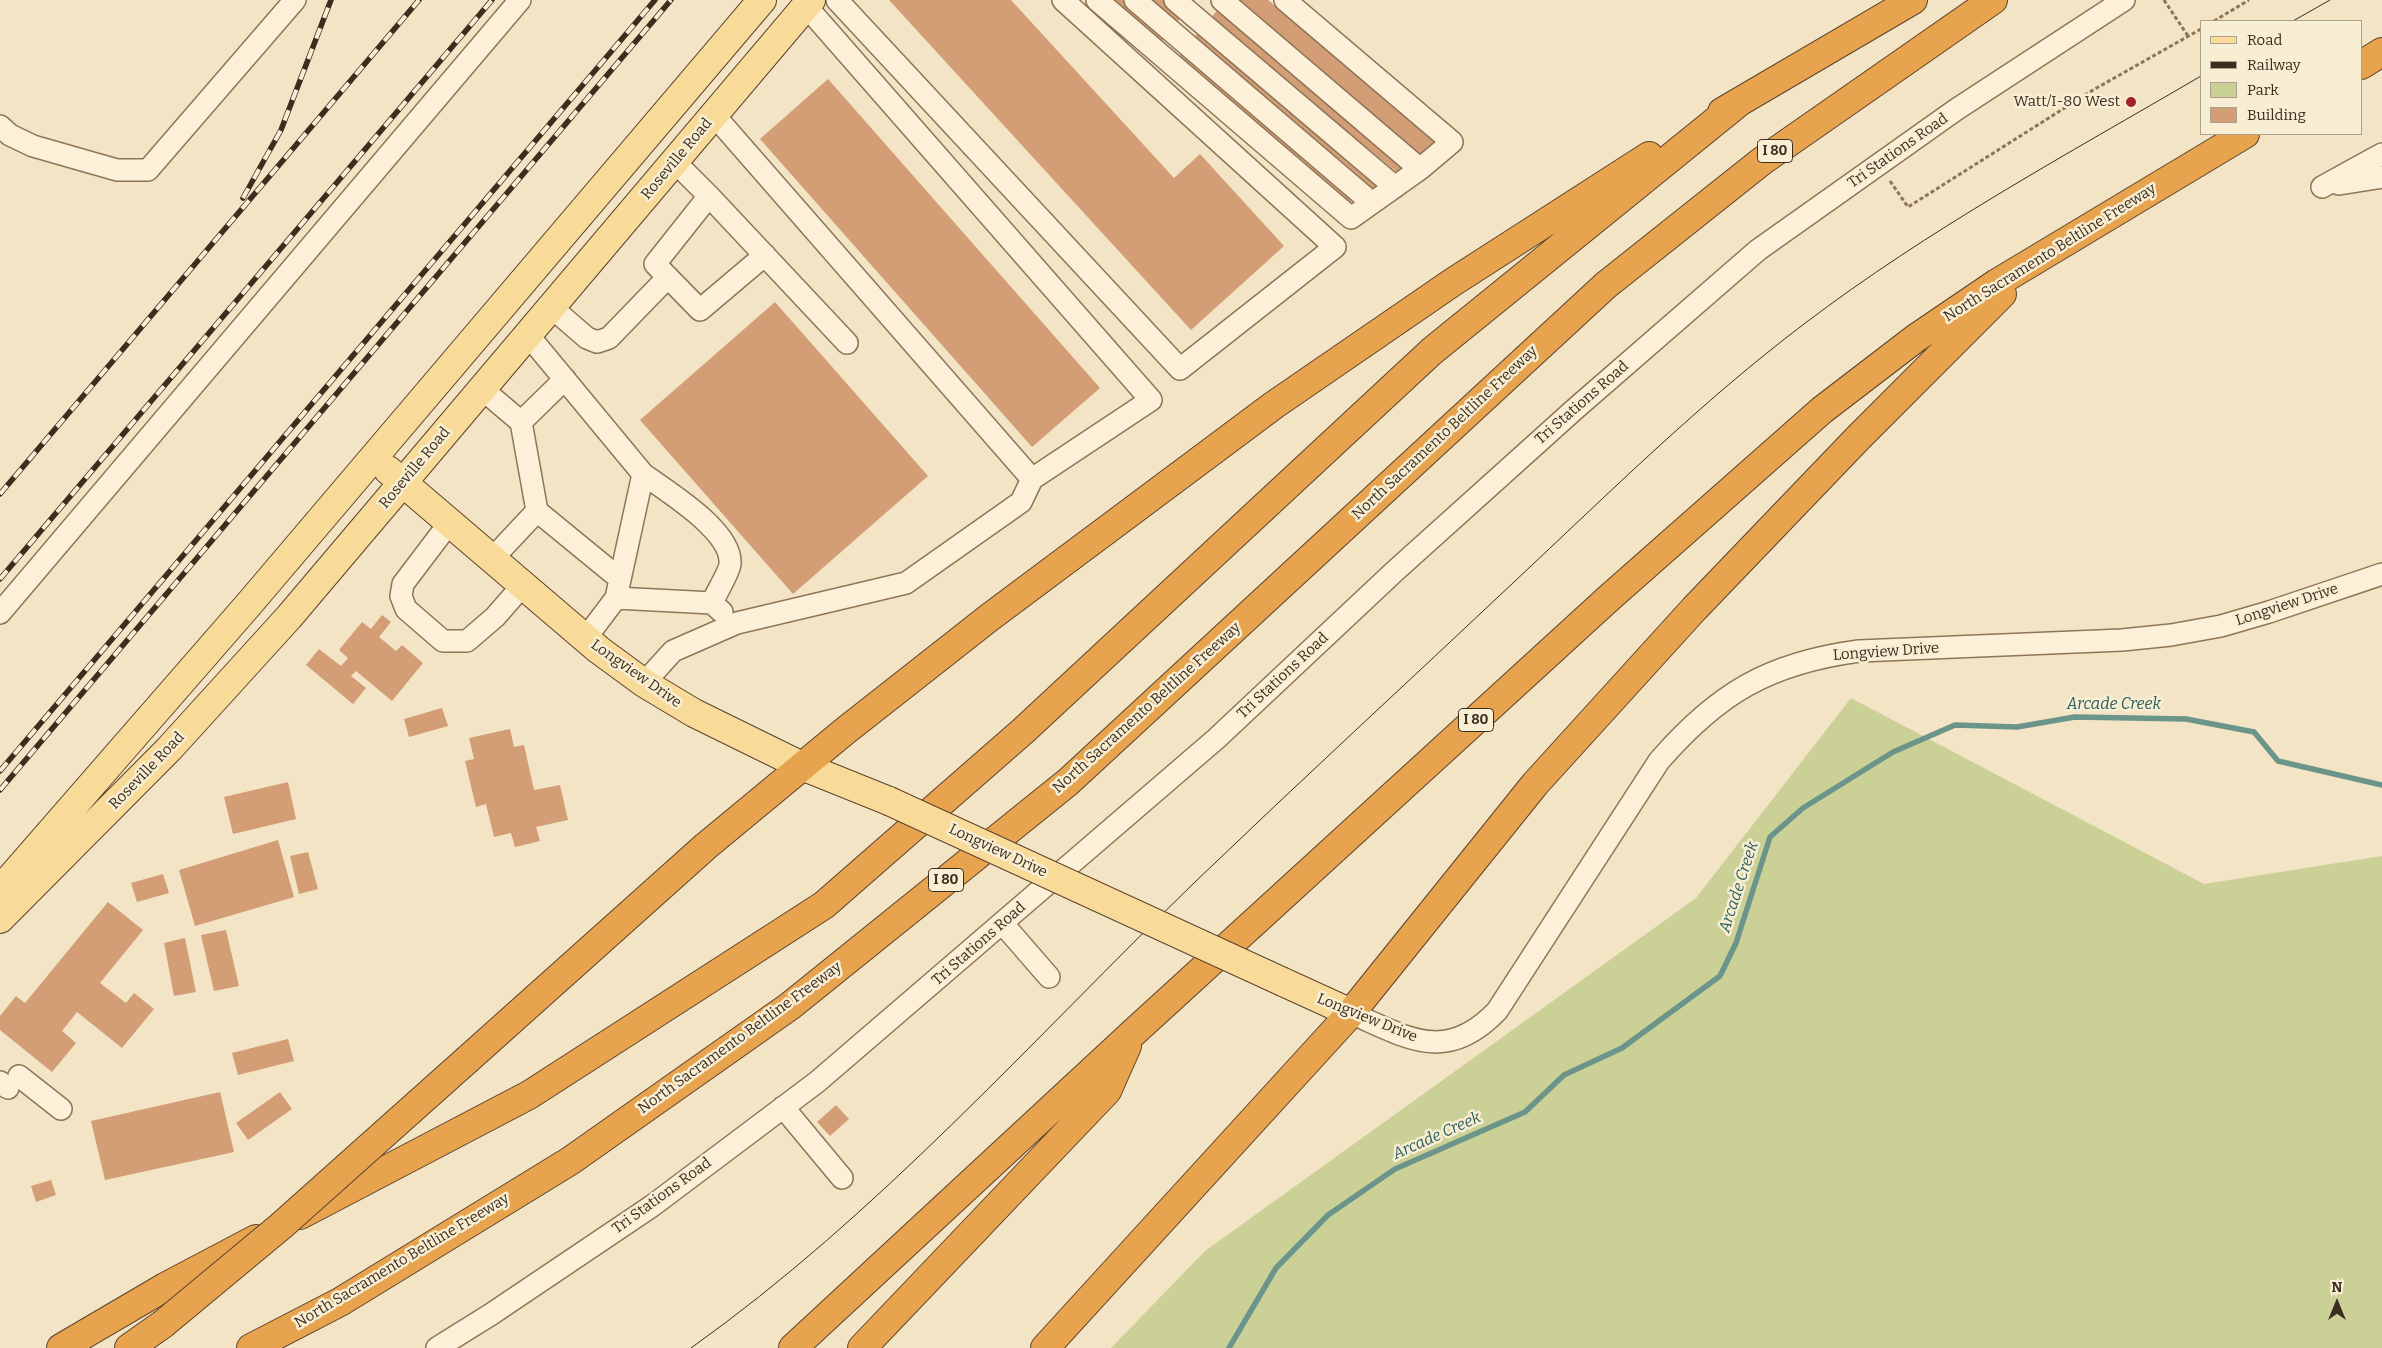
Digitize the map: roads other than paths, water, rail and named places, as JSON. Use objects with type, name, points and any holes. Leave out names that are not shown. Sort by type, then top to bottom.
[{"type":"highway","points":[[129,1348],[179,1312],[281,1226],[706,846],[802,766],[990,617],[1274,404],[1453,282],[1636,164],[1913,0]]},
{"type":"highway","name":"North Sacramento Beltline Freeway","points":[[251,1348],[340,1302],[570,1161],[790,1006],[1068,782],[1606,285],[1762,161],[1993,0]]},
{"type":"highway","points":[[2362,63],[2382,52]]},
{"type":"highway","points":[[61,1348],[166,1287],[529,1095],[824,905],[1023,731],[1432,350],[1738,103]]},
{"type":"highway","name":"North Sacramento Beltline Freeway","points":[[793,1348],[1133,1033],[1617,592],[1822,410],[1936,324],[2045,253],[2243,135]]},
{"type":"highway","points":[[1045,1348],[1351,1013],[1535,784],[1687,616],[1858,438],[2045,253]]},
{"type":"highway","points":[[862,1348],[1106,1091],[1133,1033]]},
{"type":"main road","name":"Roseville Road","points":[[0,890],[374,457],[762,0]]},
{"type":"main road","name":"Roseville Road","points":[[0,919],[169,749],[289,617],[808,3]]},
{"type":"main road","name":"Longview Drive","points":[[374,457],[585,639],[644,683],[694,713],[802,766],[889,801],[1351,1013]]},
{"type":"street","points":[[0,126],[10,135],[33,146],[117,170],[148,170],[295,0]]},
{"type":"street","points":[[0,613],[520,0]]},
{"type":"street","points":[[837,0],[1180,369],[1335,247],[1063,0]]},
{"type":"street","points":[[1097,0],[1351,218],[1420,169],[1452,142],[1285,0]]},
{"type":"street","points":[[1135,0],[1372,204]]},
{"type":"street","points":[[1175,0],[1395,187]]},
{"type":"street","points":[[1222,0],[1420,169]]},
{"type":"street","name":"Tri Stations Road","points":[[437,1348],[490,1316],[652,1206],[817,1082],[1216,739],[1409,558],[1750,256],[1958,109],[2124,0]]},
{"type":"street","points":[[644,683],[673,652],[737,624],[906,584],[1021,502],[1032,479],[1151,400],[808,3]]},
{"type":"street","points":[[714,115],[1032,479]]},
{"type":"street","points":[[2382,154],[2322,187],[2382,177]]},
{"type":"street","points":[[675,162],[710,196],[847,343]]},
{"type":"street","points":[[710,196],[655,264],[700,310],[765,255]]},
{"type":"street","points":[[551,307],[586,338],[597,342],[609,338],[668,277]]},
{"type":"street","points":[[528,335],[643,474],[709,524],[725,545],[730,564],[712,603]]},
{"type":"street","points":[[521,422],[565,378]]},
{"type":"street","points":[[482,389],[521,422],[537,511],[618,588],[712,603],[737,624]]},
{"type":"street","points":[[585,639],[618,588],[643,474]]},
{"type":"street","points":[[492,559],[537,511]]},
{"type":"street","points":[[450,522],[402,584],[401,596],[406,608],[443,641],[467,641],[495,617],[523,585]]},
{"type":"street","name":"Longview Drive","points":[[1351,1013],[1410,1039],[1430,1042],[1450,1041],[1466,1036],[1483,1025],[1497,1011],[1659,761],[1684,732],[1705,713],[1753,681],[1784,667],[1825,656],[1859,651],[2122,640],[2171,635],[2220,626],[2269,612],[2382,574]]},
{"type":"street","points":[[1003,924],[1049,977]]},
{"type":"street","points":[[5,1080],[61,1109]]},
{"type":"street","points":[[783,1107],[842,1178]]},
{"type":"waterway","name":"Arcade Creek","points":[[1229,1348],[1276,1268],[1328,1215],[1395,1169],[1525,1112],[1564,1075],[1622,1048],[1720,976],[1736,943],[1770,837],[1803,808],[1893,752],[1955,725],[2017,727],[2075,717],[2186,719],[2254,732],[2278,761],[2382,785]]},
{"type":"tram line","points":[[2295,20],[2330,0]]},
{"type":"tram line","points":[[691,1348],[760,1296],[826,1241],[889,1184],[952,1125],[1195,882],[1692,416],[1804,324],[1900,256],[2049,164],[2200,77]]},
{"type":"railway","points":[[243,198],[281,130],[331,0]]},
{"type":"railway","points":[[0,494],[419,0]]},
{"type":"railway","points":[[0,579],[492,0]]},
{"type":"railway","points":[[0,771],[655,0]]},
{"type":"railway","points":[[0,790],[671,0]]},
{"type":"place","name":"Watt/I-80 West","points":[[2131,102]]}]
